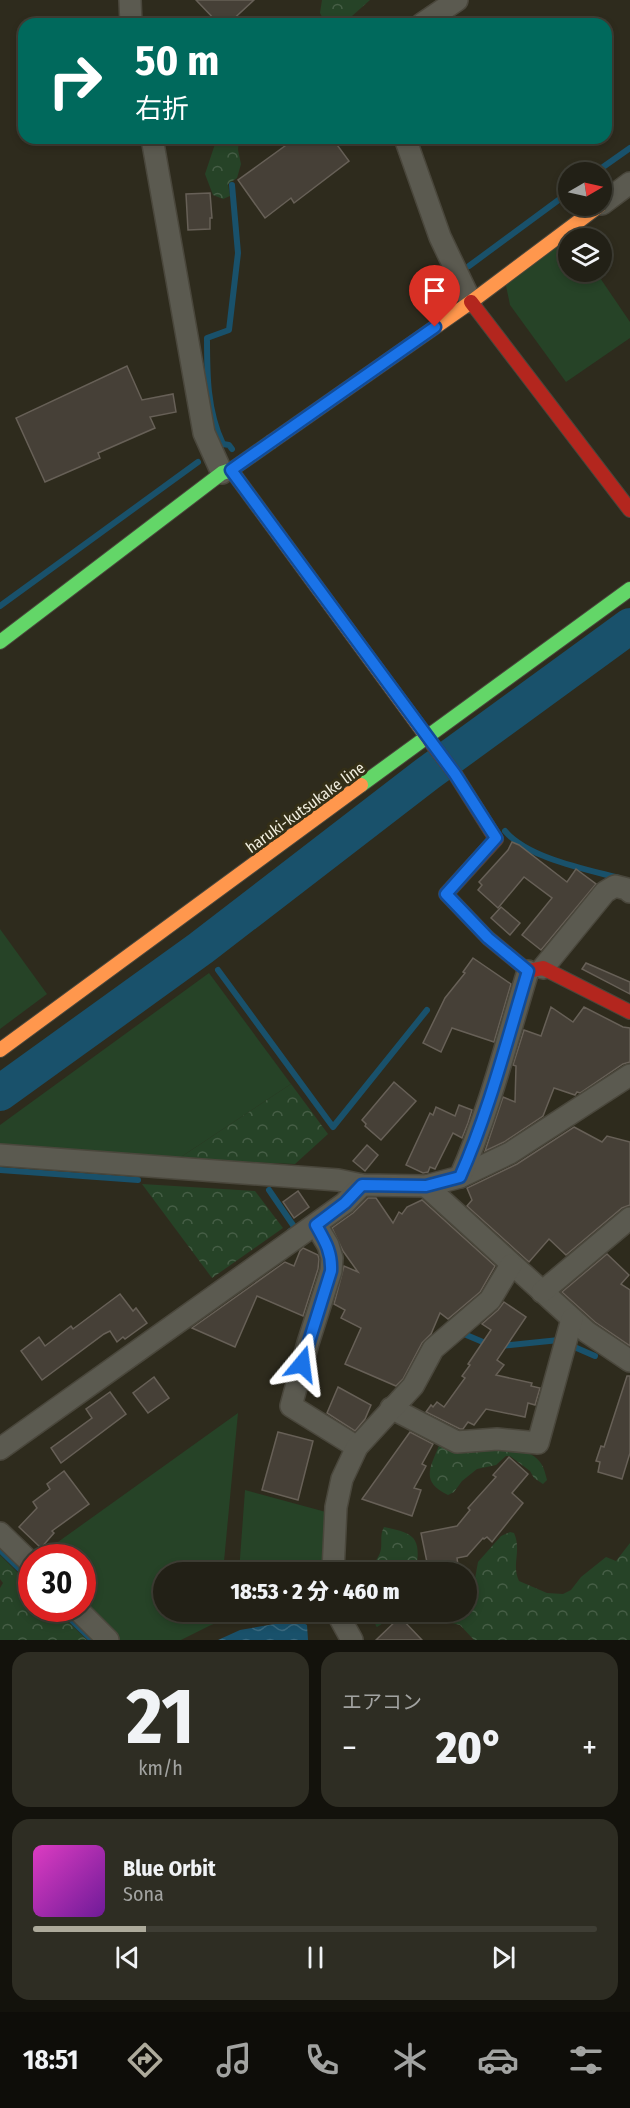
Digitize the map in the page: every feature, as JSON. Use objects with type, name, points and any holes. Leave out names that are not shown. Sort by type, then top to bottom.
[{"type":"street","points":[[130,0],[131,18]]},
{"type":"street","points":[[431,18],[458,0]]},
{"type":"street","points":[[153,144],[204,433],[226,472],[455,774],[496,838],[446,894],[488,938],[536,970],[630,1012]]},
{"type":"street","points":[[407,144],[440,237],[471,302],[630,510]]},
{"type":"street","points":[[612,196],[630,183]]},
{"type":"street","points":[[0,642],[226,472],[471,302],[585,216]]},
{"type":"street","name":"haruki-kutsukake line","points":[[0,1050],[630,589]]},
{"type":"street","points":[[460,1177],[469,1158],[536,970],[605,892],[615,886],[630,892]]},
{"type":"street","points":[[0,1155],[338,1180],[362,1185],[426,1186],[460,1177],[510,1153],[630,1075]]},
{"type":"street","points":[[0,1449],[316,1225],[345,1203],[362,1185]]},
{"type":"street","points":[[426,1186],[587,1332],[630,1361]]},
{"type":"street","points":[[542,1292],[630,1218]]},
{"type":"street","points":[[316,1225],[328,1245],[332,1258],[331,1271],[291,1406],[357,1447]]},
{"type":"street","points":[[333,1562],[336,1507],[342,1479],[357,1447],[413,1386],[433,1350],[490,1300],[512,1265]]},
{"type":"street","points":[[391,1408],[457,1442],[497,1438],[538,1443],[572,1319]]},
{"type":"street","points":[[0,1533],[18,1550]]},
{"type":"street","points":[[90,1622],[108,1640]]},
{"type":"street","points":[[342,1622],[352,1640]]},
{"type":"green space","points":[[322,0],[370,0],[350,18],[323,18],[320,13]]},
{"type":"green space","points":[[215,144],[238,144],[241,164],[237,178],[228,184],[230,196],[223,199],[213,195],[205,174]]},
{"type":"green space","points":[[558,245],[558,282],[603,282],[630,322],[630,338],[566,382],[510,305],[505,281]]},
{"type":"green space","points":[[0,929],[47,994],[0,1029]]},
{"type":"green space","points":[[209,973],[291,1084],[178,1159],[0,1146],[0,1125]]},
{"type":"green space","points":[[291,1084],[328,1134],[295,1164],[178,1159]]},
{"type":"green space","points":[[142,1184],[255,1191],[283,1228],[212,1278]]},
{"type":"green space","points":[[238,1413],[224,1562],[153,1562],[153,1622],[219,1622],[181,1640],[117,1640],[96,1618],[96,1544],[55,1544]]},
{"type":"green space","points":[[440,1443],[532,1447],[530,1454],[542,1465],[547,1480],[543,1484],[534,1478],[530,1471],[510,1456],[506,1456],[496,1465],[477,1469],[448,1495],[439,1490],[430,1479],[431,1466]]},
{"type":"green space","points":[[245,1490],[326,1512],[326,1562],[240,1562]]},
{"type":"green space","points":[[384,1527],[407,1533],[415,1541],[417,1562],[375,1562],[380,1553]]},
{"type":"green space","points":[[510,1532],[514,1533],[519,1581],[547,1593],[563,1594],[571,1590],[581,1577],[606,1557],[616,1561],[630,1543],[630,1640],[474,1640],[460,1625],[448,1622],[477,1622],[478,1562],[501,1536]]},
{"type":"green space","points":[[0,1555],[18,1573],[18,1622],[68,1622],[87,1640],[0,1640],[0,1588],[3,1583],[0,1579]]},
{"type":"green space","points":[[375,1622],[385,1622],[377,1627]]},
{"type":"water","points":[[286,1622],[302,1622],[307,1625],[308,1640],[218,1640],[240,1630]]},
{"type":"building","points":[[196,0],[254,0],[234,18],[213,18]]},
{"type":"building","points":[[288,144],[336,144],[349,161],[294,203],[291,198],[265,218],[238,180]]},
{"type":"building","points":[[210,193],[212,218],[210,218],[210,229],[188,230],[186,194]]},
{"type":"building","points":[[127,366],[142,400],[173,394],[176,412],[150,417],[155,428],[98,453],[100,458],[45,482],[16,418]]},
{"type":"building","points":[[512,842],[567,882],[576,869],[596,884],[541,950],[522,935],[552,898],[524,877],[498,908],[478,890],[482,885],[479,882],[508,850]]},
{"type":"building","points":[[501,907],[520,923],[510,935],[491,918]]},
{"type":"building","points":[[473,958],[511,984],[494,1042],[452,1028],[441,1052],[423,1043],[445,998],[465,973],[463,972]]},
{"type":"building","points":[[586,963],[630,982],[630,994],[582,969]]},
{"type":"building","points":[[551,1007],[573,1022],[584,1007],[623,1027],[630,1028],[630,1062],[623,1064],[575,1095],[554,1088],[543,1116],[504,1142],[485,1151],[503,1097],[515,1102],[516,1066],[513,1065],[524,1030],[541,1036]]},
{"type":"building","points":[[394,1082],[416,1101],[381,1140],[365,1126],[362,1120]]},
{"type":"building","points":[[459,1105],[472,1110],[468,1123],[462,1138],[453,1133],[435,1169],[430,1167],[428,1172],[423,1173],[406,1165],[430,1113],[433,1115],[436,1107],[455,1116]]},
{"type":"building","points":[[574,1127],[602,1142],[607,1136],[630,1142],[630,1205],[622,1208],[566,1255],[549,1239],[529,1262],[467,1206],[472,1200],[467,1188],[517,1164]]},
{"type":"building","points":[[367,1145],[378,1155],[365,1171],[353,1161]]},
{"type":"building","points":[[298,1191],[309,1207],[294,1218],[283,1202]]},
{"type":"building","points":[[368,1198],[376,1198],[393,1223],[399,1212],[402,1214],[407,1207],[422,1200],[495,1266],[480,1292],[448,1319],[440,1313],[431,1334],[422,1343],[403,1379],[396,1386],[345,1364],[361,1328],[341,1318],[345,1310],[334,1304],[344,1266],[358,1272],[343,1251],[332,1228],[353,1213]]},
{"type":"building","points":[[303,1248],[318,1255],[319,1259],[303,1316],[257,1296],[235,1347],[192,1328],[285,1262],[294,1266]]},
{"type":"building","points":[[607,1254],[629,1275],[621,1284],[630,1290],[630,1346],[595,1322],[562,1292]]},
{"type":"building","points":[[120,1294],[133,1311],[136,1308],[147,1323],[117,1342],[110,1331],[104,1334],[42,1380],[21,1351],[39,1337],[45,1346],[71,1326],[73,1329]]},
{"type":"building","points":[[504,1302],[526,1317],[497,1360],[504,1365],[496,1375],[532,1383],[531,1386],[540,1388],[535,1405],[528,1403],[525,1417],[486,1409],[474,1425],[468,1422],[463,1429],[426,1412],[431,1405],[433,1407],[437,1402],[444,1407],[465,1378],[462,1376],[470,1365],[468,1364],[491,1330],[482,1324]]},
{"type":"building","points":[[627,1376],[630,1376],[630,1453],[622,1479],[598,1472],[600,1462],[596,1461],[601,1446],[604,1447]]},
{"type":"building","points":[[154,1377],[169,1398],[148,1413],[133,1393]]},
{"type":"building","points":[[338,1387],[371,1405],[365,1419],[355,1431],[327,1413]]},
{"type":"building","points":[[110,1392],[126,1414],[61,1463],[51,1448],[92,1418],[86,1409]]},
{"type":"building","points":[[278,1432],[313,1441],[298,1500],[262,1490]]},
{"type":"building","points":[[410,1432],[433,1444],[422,1464],[426,1466],[414,1488],[421,1490],[412,1516],[362,1499]]},
{"type":"building","points":[[509,1457],[528,1474],[512,1493],[523,1503],[492,1542],[487,1537],[483,1538],[467,1556],[457,1558],[458,1562],[427,1562],[421,1533],[457,1526],[470,1510],[468,1508],[496,1477],[493,1475]]},
{"type":"building","points":[[64,1471],[89,1504],[52,1531],[54,1533],[44,1544],[37,1544],[19,1527],[37,1508],[33,1502],[50,1489],[47,1484]]},
{"type":"building","points":[[395,1622],[405,1622],[422,1640],[376,1640]]},
{"type":"waterway","points":[[610,162],[630,148]]},
{"type":"waterway","points":[[223,444],[211,405],[207,338],[229,330],[238,253],[232,185]]},
{"type":"waterway","points":[[469,266],[558,200]]},
{"type":"waterway","points":[[220,446],[229,445],[232,449]]},
{"type":"waterway","points":[[0,606],[198,462]]},
{"type":"waterway","points":[[0,1093],[201,948],[427,774],[630,626]]},
{"type":"waterway","points":[[505,831],[515,840],[542,855],[619,878]]},
{"type":"waterway","points":[[218,970],[333,1127],[427,1010]]},
{"type":"waterway","points":[[0,1170],[138,1180]]},
{"type":"waterway","points":[[269,1190],[295,1228],[290,1231]]},
{"type":"waterway","points":[[464,1334],[490,1345]]},
{"type":"waterway","points":[[500,1346],[559,1340]]},
{"type":"waterway","points":[[572,1346],[595,1356]]},
{"type":"waterway","points":[[0,1550],[18,1567]]},
{"type":"waterway","points":[[73,1622],[92,1640]]},
{"type":"traffic: fast","points":[[0,642],[222,473],[231,470],[271,442]]},
{"type":"traffic: fast","points":[[361,785],[630,589]]},
{"type":"traffic: slow","points":[[271,442],[471,302],[586,216]]},
{"type":"traffic: slow","points":[[231,470],[430,741]]},
{"type":"traffic: slow","points":[[0,1050],[361,785]]},
{"type":"traffic: jam","points":[[471,302],[630,510]]},
{"type":"traffic: jam","points":[[430,741],[455,774],[496,839],[446,894],[488,938],[528,971],[543,968],[630,1012]]},
{"type":"route","points":[[302,1364],[331,1271],[332,1258],[328,1245],[316,1225],[345,1203],[362,1185],[426,1186],[460,1177],[469,1158],[528,971],[488,938],[446,894],[496,838],[455,774],[231,470],[435,327]]}]
